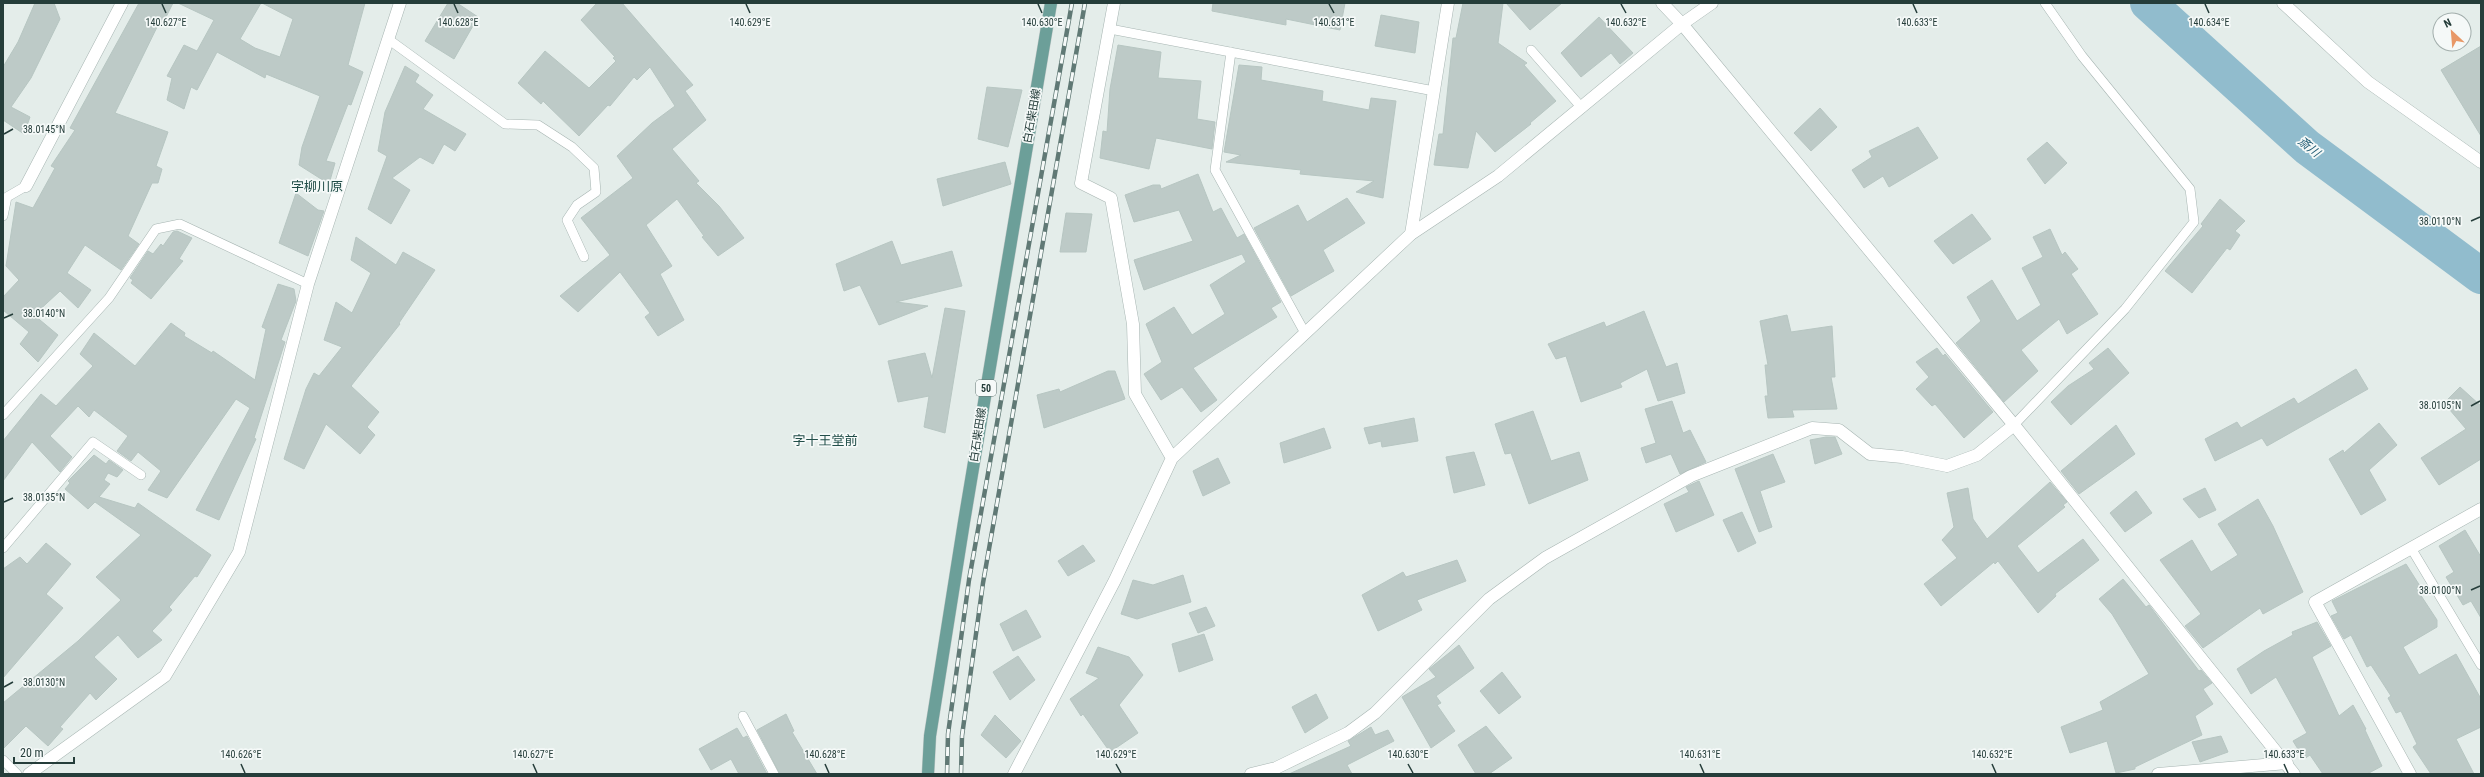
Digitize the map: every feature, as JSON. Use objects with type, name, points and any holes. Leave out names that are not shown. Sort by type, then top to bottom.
[{"type":"main road","name":"白石柴田線","points":[[928,774],[930,736],[957,561],[1051,3]]},
{"type":"street","points":[[26,186],[122,3]]},
{"type":"street","points":[[29,774],[165,676],[239,552],[308,284],[400,3]]},
{"type":"street","points":[[1114,3],[1081,183],[1111,198],[1133,324],[1134,394],[1172,458]]},
{"type":"street","points":[[1411,234],[1448,3]]},
{"type":"street","points":[[1662,3],[1682,24],[2014,425],[2287,763],[2294,774]]},
{"type":"street","points":[[1014,774],[1115,580],[1172,458],[1411,234],[1498,176],[1682,24],[1712,3]]},
{"type":"street","points":[[2283,3],[2368,82],[2481,162]]},
{"type":"street","points":[[1251,774],[1277,771],[1348,733],[1375,713],[1489,600],[1545,558],[1633,507],[1691,476],[1812,428],[1839,430],[1870,454],[1902,457],[1947,466],[1977,455],[2014,425]]},
{"type":"street","points":[[2410,774],[2315,602],[2481,509]]},
{"type":"street","points":[[2158,774],[2287,763]]},
{"type":"lane","points":[[2014,425],[2125,309],[2194,222],[2190,189],[2082,56],[2044,3]]},
{"type":"lane","points":[[1110,29],[1434,91]]},
{"type":"lane","points":[[388,39],[505,124],[538,125],[572,147],[594,168],[596,192],[577,205],[567,220],[584,257]]},
{"type":"lane","points":[[1531,50],[1582,108]]},
{"type":"lane","points":[[1231,52],[1215,170],[1305,333]]},
{"type":"lane","points":[[3,216],[7,197],[26,186]]},
{"type":"lane","points":[[3,415],[109,298],[156,229],[180,224],[308,284]]},
{"type":"lane","points":[[3,548],[93,442],[141,475]]},
{"type":"lane","points":[[2411,548],[2481,665]]},
{"type":"lane","points":[[743,716],[774,774]]},
{"type":"lane","points":[[3,760],[17,774]]},
{"type":"building","points":[[35,3],[54,3],[60,19],[31,78],[11,107],[30,117],[24,134],[3,120],[3,67],[18,42]]},
{"type":"building","points":[[139,3],[173,3],[163,23],[160,21],[115,113],[168,132],[156,166],[162,169],[158,183],[152,183],[128,236],[139,244],[121,270],[85,245],[67,273],[91,290],[78,308],[60,291],[34,315],[58,335],[38,362],[20,344],[29,332],[3,310],[3,297],[19,280],[6,266],[16,202],[33,208],[55,168],[51,166],[75,130],[70,128]]},
{"type":"building","points":[[178,3],[261,3],[240,39],[255,48],[280,57],[293,19],[262,3],[365,3],[348,65],[363,72],[351,105],[348,104],[326,161],[335,163],[329,184],[299,165],[302,147],[320,96],[266,74],[265,78],[217,52],[197,90],[191,87],[184,109],[167,100],[172,78],[167,76],[184,45],[197,51],[214,20]]},
{"type":"building","points":[[448,3],[457,3],[478,17],[454,59],[425,41]]},
{"type":"building","points":[[597,3],[622,3],[693,85],[685,91],[706,120],[672,149],[699,181],[696,183],[719,206],[744,238],[718,256],[702,237],[704,236],[677,199],[646,225],[672,266],[660,274],[684,320],[658,336],[645,317],[650,313],[620,272],[578,312],[560,296],[610,255],[581,218],[633,178],[617,156],[652,123],[675,106],[650,67],[637,80],[634,77],[610,106],[608,105],[579,136],[543,101],[541,104],[518,83],[545,51],[589,88],[616,61],[613,58],[615,57],[581,20]]},
{"type":"building","points":[[1213,3],[1345,3],[1340,30],[1286,19],[1286,25],[1212,11]]},
{"type":"building","points":[[1463,3],[1503,3],[1498,43],[1527,63],[1524,65],[1556,101],[1530,123],[1531,124],[1495,152],[1476,131],[1468,168],[1434,165],[1439,134],[1443,134],[1453,38],[1456,38]]},
{"type":"building","points":[[1506,3],[1562,3],[1530,30]]},
{"type":"building","points":[[1381,15],[1419,22],[1415,53],[1375,46]]},
{"type":"building","points":[[1599,17],[1633,53],[1620,64],[1611,53],[1581,77],[1561,53]]},
{"type":"building","points":[[1118,45],[1161,52],[1158,78],[1201,81],[1197,119],[1215,122],[1212,149],[1156,138],[1149,169],[1100,158],[1103,131],[1107,132],[1110,89]]},
{"type":"building","points":[[2481,46],[2481,136],[2441,70]]},
{"type":"building","points":[[1239,65],[1262,67],[1261,80],[1323,91],[1322,101],[1369,110],[1371,98],[1396,101],[1383,198],[1356,192],[1374,181],[1300,174],[1301,170],[1226,162],[1241,155],[1224,152]]},
{"type":"building","points":[[405,66],[419,75],[415,82],[433,95],[423,109],[466,134],[455,151],[444,144],[433,164],[420,157],[392,178],[410,190],[391,224],[368,209],[387,156],[378,151],[385,112]]},
{"type":"building","points":[[987,87],[1022,90],[1008,147],[978,139]]},
{"type":"building","points":[[1820,108],[1837,127],[1811,151],[1794,133]]},
{"type":"building","points":[[1918,127],[1938,158],[1889,187],[1883,176],[1864,188],[1852,170],[1872,157],[1869,151]]},
{"type":"building","points":[[2047,142],[2067,163],[2045,184],[2027,159]]},
{"type":"building","points":[[1005,162],[1011,184],[943,206],[937,179]]},
{"type":"building","points":[[1198,174],[1213,212],[1221,208],[1237,238],[1244,234],[1281,302],[1271,308],[1277,317],[1193,368],[1217,400],[1201,412],[1182,387],[1161,400],[1144,374],[1162,362],[1146,324],[1174,307],[1192,335],[1225,314],[1210,285],[1246,262],[1242,254],[1144,290],[1134,260],[1193,241],[1179,210],[1134,222],[1125,195],[1153,185],[1160,185],[1161,189]]},
{"type":"building","points":[[296,193],[318,210],[324,211],[308,256],[279,243]]},
{"type":"building","points":[[1347,198],[1365,223],[1323,250],[1334,271],[1291,296],[1254,228],[1298,205],[1307,222]]},
{"type":"building","points":[[2220,199],[2245,221],[2235,231],[2240,235],[2230,250],[2227,248],[2192,293],[2165,271],[2203,226],[2201,224]]},
{"type":"building","points":[[1066,213],[1092,214],[1086,252],[1060,252]]},
{"type":"building","points":[[1972,214],[1991,239],[1953,264],[1934,241]]},
{"type":"building","points":[[2050,229],[2062,255],[2065,252],[2078,269],[2071,274],[2098,314],[2067,334],[2059,319],[2021,350],[2038,371],[2004,402],[1956,343],[1981,321],[1967,297],[1992,280],[2017,321],[2041,305],[2022,268],[2043,257],[2033,237]]},
{"type":"building","points":[[177,231],[192,238],[179,259],[183,261],[151,299],[131,283],[133,280],[130,278],[148,251],[153,254],[161,244],[163,246],[173,232]]},
{"type":"building","points":[[356,237],[396,265],[403,252],[435,270],[399,323],[400,324],[351,386],[379,412],[367,427],[375,435],[360,454],[326,424],[304,469],[284,459],[306,389],[314,373],[319,376],[342,347],[324,340],[336,302],[352,313],[371,273],[351,260]]},
{"type":"building","points":[[892,241],[901,265],[952,251],[962,286],[896,302],[928,306],[879,325],[860,285],[844,291],[836,264]]},
{"type":"building","points":[[278,284],[294,289],[296,301],[281,340],[285,342],[254,438],[256,439],[219,520],[196,510],[250,408],[236,399],[167,498],[148,490],[161,471],[138,452],[131,461],[117,451],[128,436],[94,410],[89,417],[78,406],[50,436],[72,457],[60,472],[32,442],[3,481],[3,441],[41,394],[56,406],[93,366],[80,354],[94,333],[135,366],[171,323],[185,333],[184,336],[212,353],[213,351],[255,380],[266,329],[262,327]]},
{"type":"building","points":[[945,308],[965,311],[945,433],[924,427],[929,396],[898,402],[888,361],[925,353],[932,378]]},
{"type":"building","points":[[1644,311],[1666,367],[1677,363],[1685,393],[1658,401],[1647,369],[1620,383],[1622,387],[1581,402],[1566,356],[1556,359],[1548,344],[1604,322],[1606,327]]},
{"type":"building","points":[[1787,315],[1791,332],[1832,326],[1835,377],[1831,377],[1837,409],[1792,410],[1794,417],[1768,418],[1765,396],[1768,396],[1765,365],[1768,365],[1760,321]]},
{"type":"building","points":[[1937,348],[1943,356],[1945,354],[1993,412],[1964,438],[1935,404],[1932,406],[1916,389],[1929,377],[1916,362]]},
{"type":"building","points":[[2108,348],[2129,373],[2071,425],[2051,402],[2068,386],[2094,369],[2089,363]]},
{"type":"building","points":[[2356,369],[2368,389],[2267,446],[2262,438],[2215,461],[2205,439],[2237,422],[2241,428],[2294,398],[2298,404]]},
{"type":"building","points":[[1108,371],[1115,371],[1125,399],[1044,428],[1037,395],[1059,389],[1060,392]]},
{"type":"building","points":[[2460,387],[2481,406],[2481,459],[2439,485],[2421,458],[2466,429],[2444,403]]},
{"type":"building","points":[[1672,401],[1683,433],[1690,430],[1706,462],[1680,474],[1671,454],[1646,463],[1641,448],[1656,443],[1645,409]]},
{"type":"building","points":[[1533,411],[1551,461],[1579,452],[1588,480],[1529,504],[1511,453],[1505,454],[1495,424]]},
{"type":"building","points":[[1414,418],[1418,441],[1382,447],[1381,441],[1369,444],[1364,428]]},
{"type":"building","points":[[2379,423],[2397,445],[2369,470],[2386,500],[2361,515],[2329,459],[2343,450],[2344,453]]},
{"type":"building","points":[[2116,425],[2135,454],[2079,494],[2061,471]]},
{"type":"building","points":[[1324,428],[1331,448],[1284,463],[1280,443]]},
{"type":"building","points":[[1835,437],[1842,454],[1815,464],[1810,440]]},
{"type":"building","points":[[1474,452],[1485,485],[1454,493],[1446,457]]},
{"type":"building","points":[[1773,454],[1785,482],[1760,491],[1772,527],[1759,532],[1735,469]]},
{"type":"building","points":[[94,455],[106,464],[109,460],[123,470],[117,477],[108,473],[104,480],[110,484],[99,497],[135,508],[138,503],[211,555],[197,577],[195,576],[169,607],[172,610],[152,631],[162,640],[138,658],[118,635],[94,657],[117,679],[96,700],[90,693],[60,727],[63,729],[48,746],[26,726],[3,749],[3,703],[78,641],[121,600],[96,577],[141,535],[95,502],[88,509],[65,489],[70,483],[68,481]]},
{"type":"building","points":[[1218,458],[1230,483],[1203,496],[1193,471]]},
{"type":"building","points":[[1699,481],[1714,515],[1676,532],[1664,504],[1689,492],[1686,487]]},
{"type":"building","points":[[2050,482],[2067,502],[2063,505],[2065,507],[2017,546],[2038,573],[2083,539],[2099,560],[2055,594],[2056,596],[2038,613],[1998,561],[1995,564],[1994,562],[1941,606],[1924,584],[1957,558],[1942,540],[1954,527],[1947,493],[1968,488],[1973,519],[1987,539]]},
{"type":"building","points":[[2205,488],[2216,510],[2199,518],[2183,499]]},
{"type":"building","points":[[2136,491],[2152,513],[2125,532],[2110,513]]},
{"type":"building","points":[[2258,499],[2273,526],[2303,592],[2263,614],[2260,608],[2203,648],[2185,626],[2201,614],[2160,560],[2192,540],[2211,572],[2238,555],[2218,524]]},
{"type":"building","points":[[1742,512],[1756,543],[1738,552],[1723,520]]},
{"type":"building","points":[[2465,530],[2481,557],[2481,618],[2471,601],[2463,605],[2446,577],[2454,572],[2439,546]]},
{"type":"building","points":[[46,543],[71,564],[46,594],[63,608],[3,678],[3,569],[20,557],[27,564]]},
{"type":"building","points":[[1083,545],[1095,561],[1068,576],[1058,561]]},
{"type":"building","points":[[1457,560],[1466,581],[1417,600],[1422,610],[1378,631],[1362,595],[1403,572],[1406,577]]},
{"type":"building","points":[[2406,564],[2420,586],[2416,588],[2437,620],[2437,627],[2403,647],[2419,675],[2456,654],[2481,699],[2481,727],[2456,739],[2474,774],[2431,774],[2413,747],[2417,744],[2401,711],[2396,713],[2388,698],[2391,696],[2371,665],[2367,667],[2351,635],[2344,639],[2331,616],[2338,613],[2332,601]]},
{"type":"building","points":[[1183,575],[1191,602],[1137,619],[1121,614],[1133,580],[1153,585]]},
{"type":"building","points":[[2123,579],[2146,607],[2149,605],[2199,671],[2201,670],[2212,683],[2203,689],[2213,704],[2195,716],[2202,735],[2135,767],[2135,769],[2116,773],[2107,741],[2070,753],[2061,727],[2103,710],[2100,702],[2149,674],[2112,614],[2099,599]]},
{"type":"building","points":[[1206,607],[1215,626],[1198,633],[1189,613]]},
{"type":"building","points":[[1026,610],[1041,637],[1013,651],[1000,624]]},
{"type":"building","points":[[2317,622],[2331,646],[2312,657],[2339,716],[2353,705],[2366,729],[2365,730],[2382,766],[2367,774],[2323,774],[2310,755],[2304,759],[2293,741],[2307,733],[2276,677],[2251,694],[2237,669],[2264,651],[2293,635],[2292,632]]},
{"type":"building","points":[[1204,634],[1213,660],[1179,672],[1172,644]]},
{"type":"building","points":[[1459,645],[1474,668],[1436,696],[1441,703],[1437,705],[1455,731],[1431,748],[1402,697],[1436,677],[1429,669]]},
{"type":"building","points":[[1098,647],[1129,657],[1143,675],[1119,705],[1138,733],[1110,752],[1083,714],[1081,716],[1070,699],[1099,678],[1086,673]]},
{"type":"building","points":[[1018,656],[1035,680],[1010,700],[993,672]]},
{"type":"building","points":[[1502,672],[1521,697],[1499,714],[1480,691]]},
{"type":"building","points":[[1316,694],[1328,718],[1305,733],[1292,707]]},
{"type":"building","points":[[786,714],[794,731],[792,732],[817,774],[780,774],[757,730]]},
{"type":"building","points":[[995,715],[1021,741],[1006,758],[981,735]]},
{"type":"building","points":[[1486,726],[1512,758],[1489,774],[1476,774],[1458,745]]},
{"type":"building","points":[[1371,727],[1375,735],[1388,730],[1394,741],[1347,765],[1352,774],[1289,774],[1351,746],[1348,741]]},
{"type":"building","points":[[737,728],[743,738],[747,736],[767,774],[739,774],[731,759],[711,770],[699,749]]},
{"type":"building","points":[[2221,736],[2228,752],[2200,762],[2192,742]]},
{"type":"waterway","name":"斎川","points":[[2148,3],[2307,147],[2481,276]]},
{"type":"railway","points":[[947,774],[948,734],[969,580],[1072,3]]},
{"type":"railway","points":[[961,774],[962,736],[983,583],[1085,3]]},
{"type":"district","name":"字柳川原","points":[[317,186]]},
{"type":"district","name":"字十王堂前","points":[[825,440]]}]
